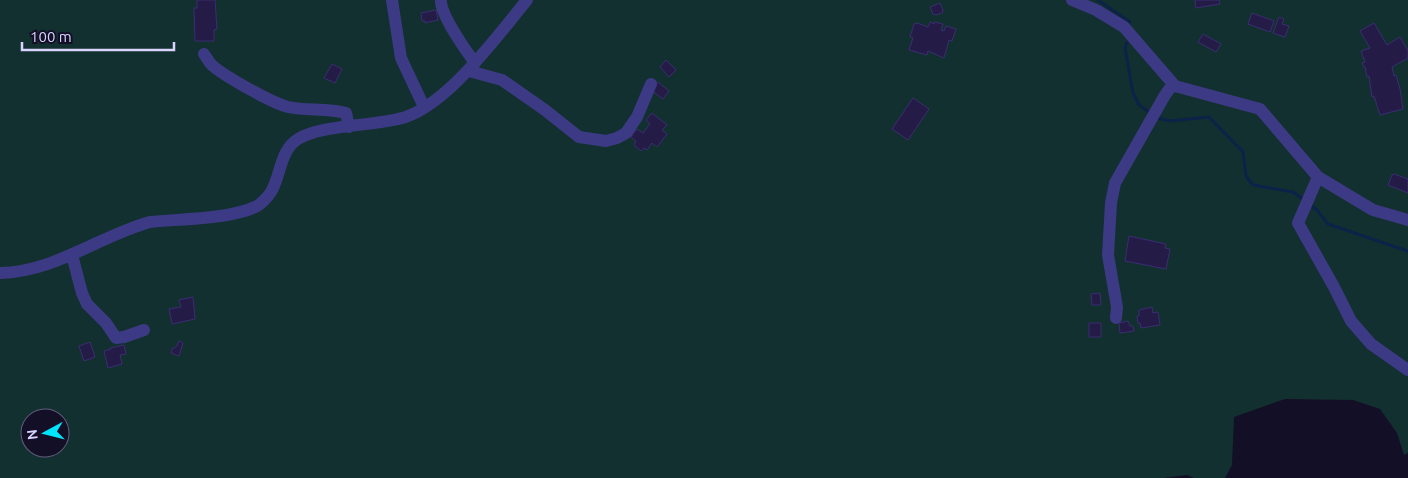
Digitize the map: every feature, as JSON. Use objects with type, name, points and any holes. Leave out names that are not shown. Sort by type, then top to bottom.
[{"type":"street","points":[[392,0],[401,58],[424,107]]},
{"type":"street","points":[[440,0],[442,8],[472,67],[502,80],[579,137],[606,141],[617,138],[626,132],[637,117],[651,84]]},
{"type":"street","points":[[0,272],[30,269],[72,255],[139,225],[150,222],[237,213],[257,206],[271,192],[284,156],[296,140],[310,133],[400,119],[424,107],[472,67],[527,0]]},
{"type":"street","points":[[1072,0],[1100,6],[1124,26],[1175,86],[1260,109],[1316,181],[1373,210],[1408,220]]},
{"type":"street","points":[[204,54],[212,66],[275,102],[287,106],[330,109],[346,113],[350,127]]},
{"type":"street","points":[[1116,318],[1117,307],[1108,255],[1111,203],[1115,183],[1173,84]]},
{"type":"street","points":[[1316,181],[1298,220],[1351,321],[1371,344],[1408,370]]},
{"type":"street","points":[[72,255],[84,298],[106,323],[111,333],[116,338],[124,338],[144,330]]},
{"type":"green space","points":[[0,0],[1408,0],[1408,453],[1404,455],[1397,433],[1380,409],[1353,400],[1285,399],[1234,417],[1232,465],[1225,478],[1194,478],[1187,475],[1164,478],[0,478]]},
{"type":"building","points":[[197,0],[215,0],[217,29],[214,30],[214,41],[195,41],[194,8],[197,8]]},
{"type":"building","points":[[1195,0],[1219,0],[1220,4],[1196,8]]},
{"type":"building","points":[[940,3],[943,10],[942,13],[933,14],[930,7]]},
{"type":"building","points":[[436,10],[438,20],[425,23],[425,21],[422,21],[421,13]]},
{"type":"building","points":[[1252,13],[1274,21],[1270,32],[1248,24]]},
{"type":"building","points":[[1279,17],[1284,19],[1282,24],[1289,26],[1285,37],[1273,33]]},
{"type":"building","points":[[930,22],[943,24],[941,30],[944,31],[946,26],[956,29],[952,41],[949,40],[944,58],[928,51],[927,55],[909,50],[913,38],[910,37],[914,24],[917,23],[928,27]]},
{"type":"building","points":[[1374,23],[1387,45],[1400,37],[1408,51],[1408,58],[1392,67],[1400,89],[1403,109],[1380,115],[1374,96],[1372,97],[1369,76],[1367,77],[1362,63],[1365,62],[1361,51],[1370,48],[1360,31]]},
{"type":"building","points":[[1203,34],[1221,44],[1216,52],[1198,42]]},
{"type":"building","points":[[666,60],[676,70],[669,77],[660,67]]},
{"type":"building","points":[[332,64],[342,69],[335,83],[324,78]]},
{"type":"building","points":[[658,82],[669,91],[663,99],[651,90]]},
{"type":"building","points":[[913,98],[929,109],[908,140],[892,129]]},
{"type":"building","points":[[652,113],[667,125],[662,130],[667,134],[657,147],[652,143],[647,150],[644,148],[641,151],[634,145],[636,141],[631,137],[637,129],[643,133],[650,124],[646,120]]},
{"type":"building","points":[[1394,174],[1408,179],[1408,193],[1388,185]]},
{"type":"building","points":[[1129,236],[1166,244],[1165,248],[1170,249],[1166,269],[1125,261]]},
{"type":"building","points":[[1100,293],[1101,305],[1092,305],[1091,294]]},
{"type":"building","points":[[193,297],[195,319],[172,324],[169,309],[181,307],[179,300]]},
{"type":"building","points":[[1152,307],[1153,313],[1158,312],[1160,325],[1141,328],[1137,316],[1139,316],[1139,310]]},
{"type":"building","points":[[1128,321],[1130,326],[1133,326],[1134,331],[1120,333],[1119,323]]},
{"type":"building","points":[[1089,323],[1101,323],[1101,337],[1089,337]]},
{"type":"building","points":[[179,341],[183,343],[179,356],[171,353]]},
{"type":"building","points":[[90,342],[95,357],[84,361],[79,346]]},
{"type":"building","points":[[124,345],[126,354],[120,355],[122,364],[108,368],[104,351]]},
{"type":"waterway","points":[[1098,0],[1130,22]]},
{"type":"waterway","points":[[1127,42],[1125,48],[1133,93],[1139,105],[1149,112]]},
{"type":"waterway","points":[[1157,118],[1170,121],[1209,117],[1243,152],[1246,176],[1253,185],[1293,192],[1304,200]]},
{"type":"waterway","points":[[1309,204],[1317,210],[1328,224],[1408,251]]}]
